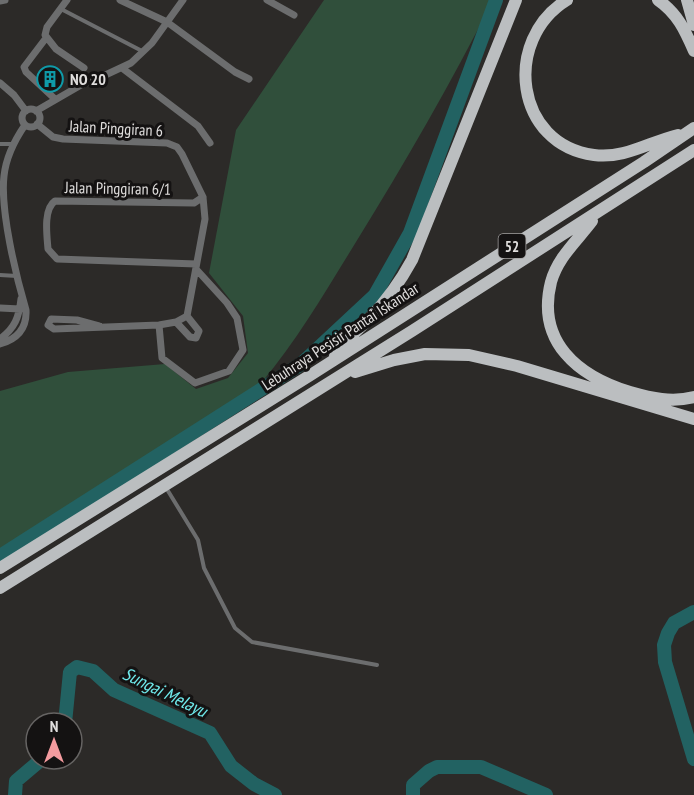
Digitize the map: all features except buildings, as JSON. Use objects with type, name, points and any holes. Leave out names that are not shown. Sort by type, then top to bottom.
[{"type":"highway","points":[[331,362],[345,342],[388,297],[412,260],[516,0]]},
{"type":"highway","points":[[567,0],[553,10],[540,24],[530,42],[525,63],[527,94],[536,115],[547,130],[574,149],[606,156],[630,153],[692,129]]},
{"type":"highway","points":[[658,0],[668,7],[680,22],[694,51]]},
{"type":"highway","points":[[687,0],[694,25]]},
{"type":"highway","name":"Lebuhraya Pesisir Pantai Iskandar","points":[[0,568],[331,362],[692,129]]},
{"type":"highway","name":"Lebuhraya Pesisir Pantai Iskandar","points":[[0,588],[165,486],[694,150]]},
{"type":"highway","points":[[600,211],[566,252],[553,276],[549,307],[557,342],[572,362],[584,372],[606,384],[656,398],[672,400],[694,397]]},
{"type":"highway","points":[[339,376],[409,357],[440,353],[469,355],[517,366],[694,419]]},
{"type":"street","points":[[0,1],[5,0]]},
{"type":"street","points":[[55,99],[26,72],[24,67],[46,38],[47,27],[67,0]]},
{"type":"street","points":[[120,0],[167,22],[249,80]]},
{"type":"street","points":[[26,111],[36,111],[81,85],[131,63],[152,44],[183,0]]},
{"type":"street","points":[[267,0],[294,15]]},
{"type":"street","points":[[46,38],[56,49],[84,68]]},
{"type":"street","points":[[122,68],[198,126],[210,143]]},
{"type":"street","points":[[0,83],[10,90],[26,111]]},
{"type":"street","points":[[26,111],[22,118],[25,125],[30,127],[37,124],[40,118],[36,111]]},
{"type":"street","name":"Jalan Pinggiran 6","points":[[37,124],[53,137],[63,140],[167,143],[173,145],[182,154],[202,197],[205,219],[188,315]]},
{"type":"street","points":[[0,344],[8,342],[23,330],[27,319],[3,209],[2,175],[12,144],[25,125]]},
{"type":"street","name":"Jalan Pinggiran 6/1","points":[[196,266],[57,259],[48,249],[48,211],[51,203],[56,201],[194,203],[202,197]]},
{"type":"street","points":[[0,242],[11,242]]},
{"type":"street","points":[[159,325],[162,358],[195,383],[229,370],[243,350],[237,318],[196,266]]},
{"type":"street","points":[[0,339],[11,331],[15,324],[20,309],[21,293]]},
{"type":"street","points":[[0,308],[20,309]]},
{"type":"street","points":[[99,326],[77,320],[51,320],[48,325],[54,329],[159,325],[176,322],[188,315],[199,331],[196,338],[190,338],[176,322]]},
{"type":"lane","points":[[61,8],[143,52]]},
{"type":"lane","points":[[0,144],[12,144]]},
{"type":"lane","points":[[0,276],[18,276]]},
{"type":"lane","points":[[165,486],[198,540],[204,568],[235,628],[243,637],[252,642],[377,665]]},
{"type":"green space","points":[[324,0],[493,0],[410,153],[323,296],[275,366],[256,389],[0,550],[0,391],[68,372],[165,364],[196,389],[228,378],[248,353],[243,316],[209,273],[236,130]]},
{"type":"waterway","points":[[0,556],[301,364],[375,295],[410,233],[496,0]]},
{"type":"waterway","name":"Sungai Melayu","points":[[694,612],[674,623],[664,645],[665,662],[694,759]]},
{"type":"waterway","name":"Sungai Melayu","points":[[66,711],[70,672],[77,667],[93,671],[114,690],[210,733],[231,766],[254,784],[275,795]]},
{"type":"waterway","name":"Sungai Melayu","points":[[413,795],[413,785],[437,767],[481,767],[546,795]]},
{"type":"waterway","name":"Sungai Melayu","points":[[15,795],[16,781],[28,771]]},
{"type":"place","name":"NO 20","points":[[50,79]]}]
